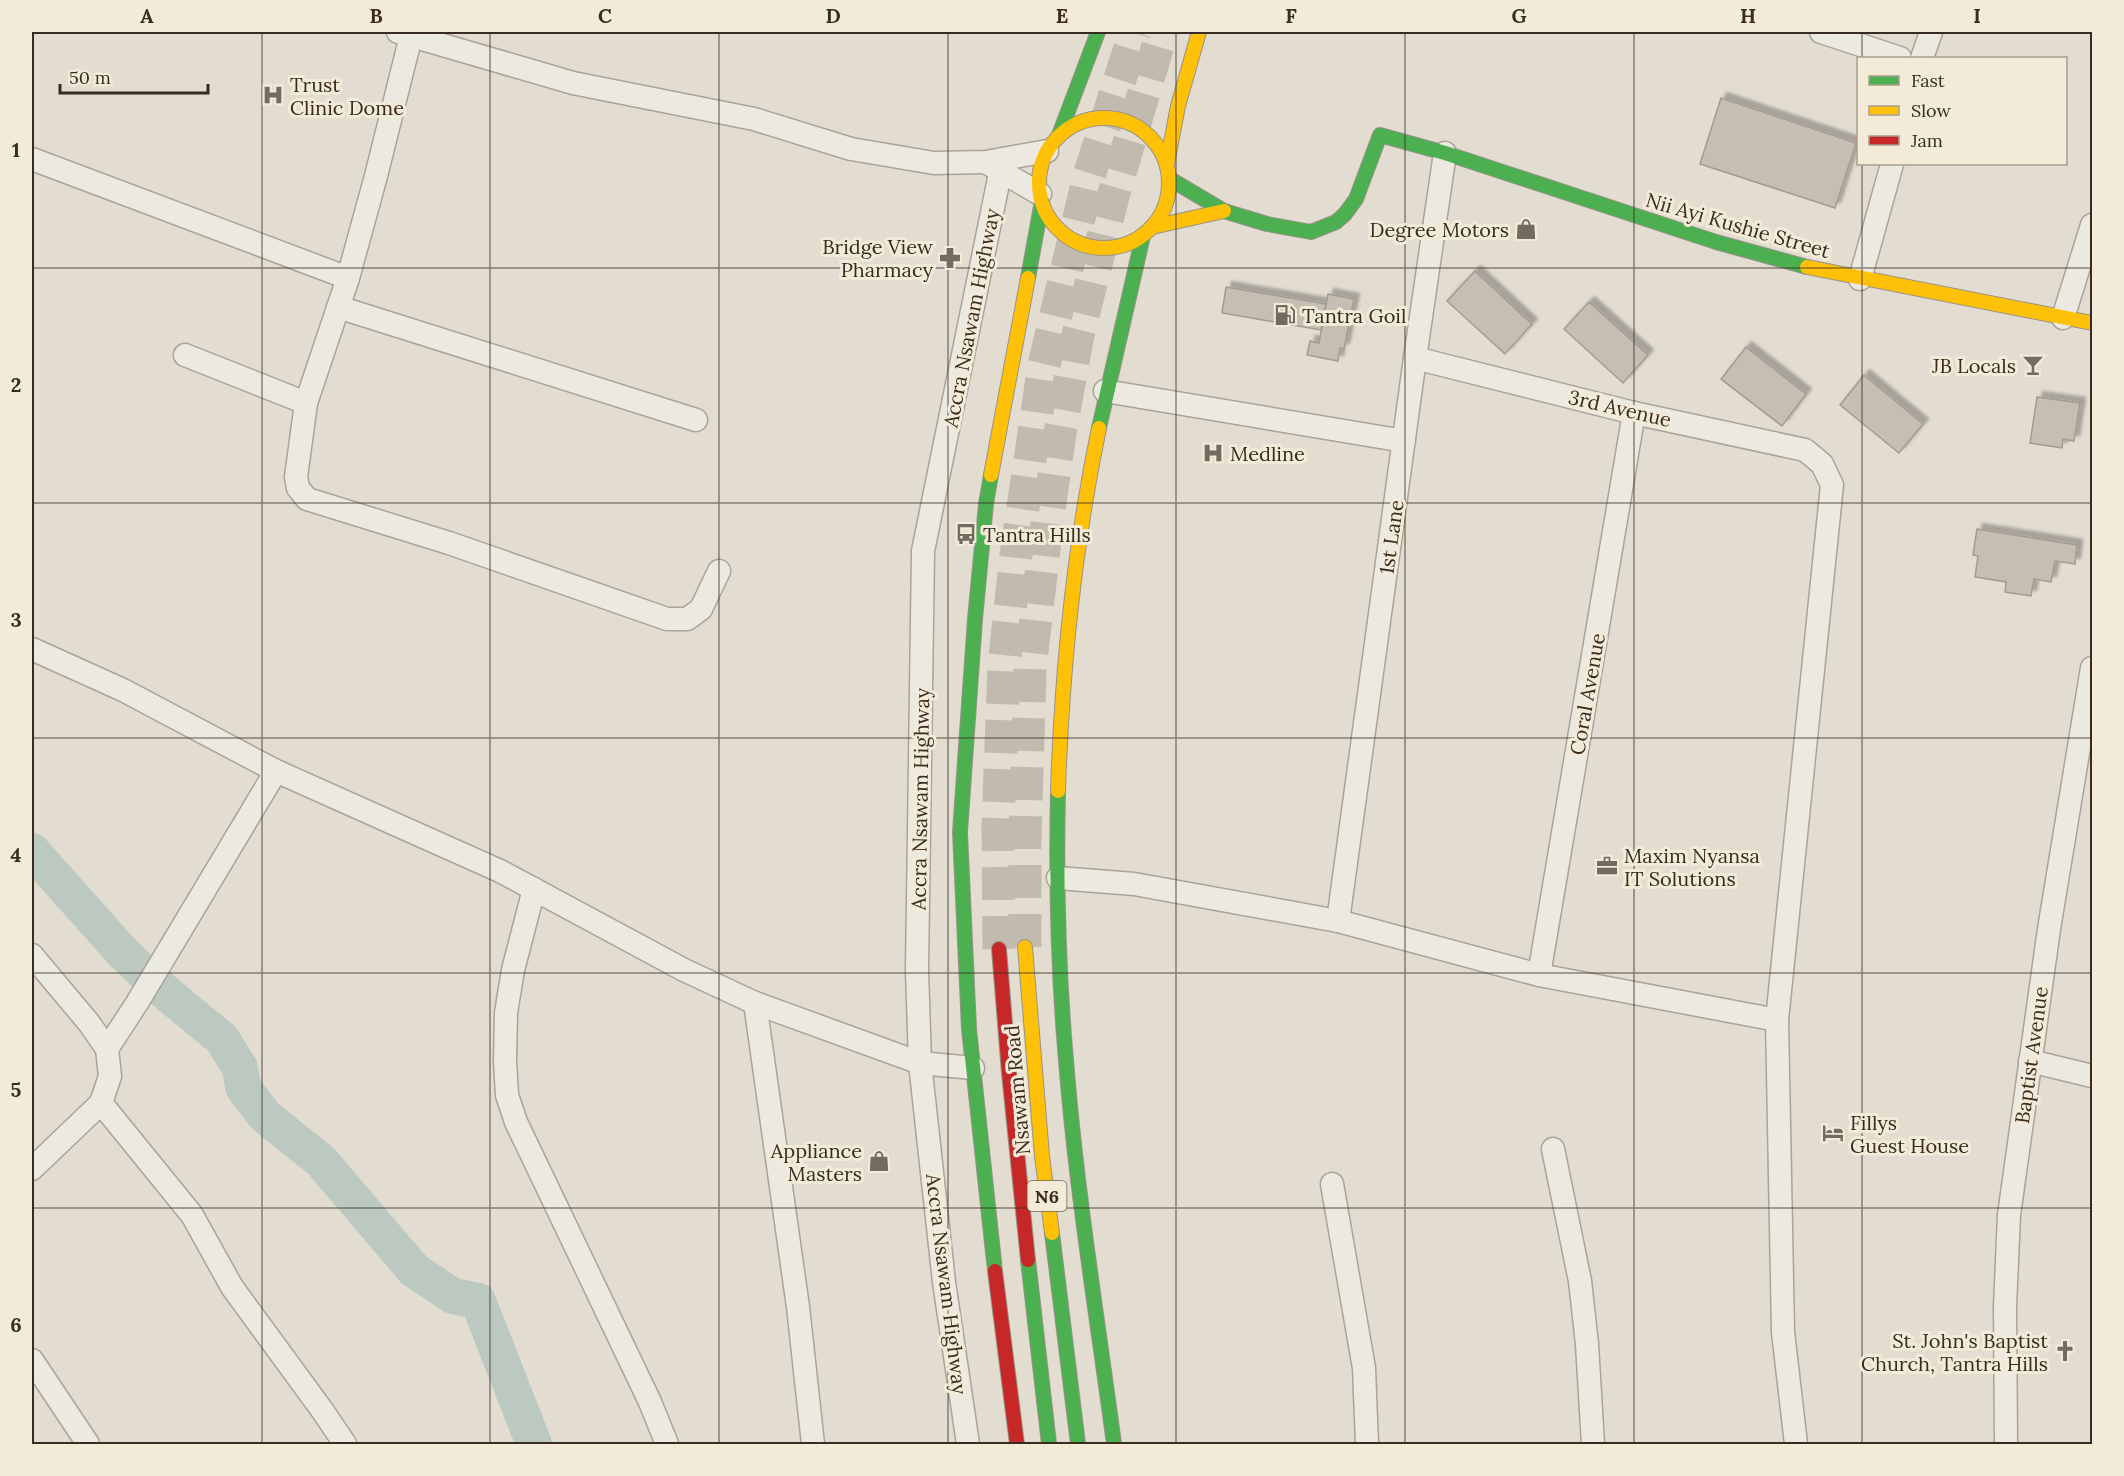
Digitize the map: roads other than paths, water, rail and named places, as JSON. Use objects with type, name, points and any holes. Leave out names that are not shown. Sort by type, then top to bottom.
[{"type":"main road","points":[[1053,143],[1070,127],[1089,119],[1111,118],[1132,123],[1150,136],[1162,153],[1170,179],[1168,196],[1162,213],[1148,232],[1135,241],[1110,248],[1084,245],[1062,232],[1046,212],[1041,198],[1039,179],[1041,164],[1053,143],[1098,32]]},
{"type":"main road","points":[[1167,164],[1178,106],[1199,32]]},
{"type":"main road","name":"Nii Ayi Kushie Street","points":[[1224,211],[1267,224],[1311,232],[1336,222],[1356,199],[1380,135],[1445,153],[1716,242],[1794,265],[2092,323]]},
{"type":"main road","points":[[1170,179],[1224,211]]},
{"type":"main road","points":[[1017,1444],[987,1205],[969,1029],[960,832],[975,619],[986,504],[1041,198]]},
{"type":"main road","points":[[1148,232],[1224,211]]},
{"type":"main road","points":[[1114,1444],[1076,1157],[1060,968],[1058,814],[1065,663],[1081,516],[1105,391],[1148,232]]},
{"type":"main road","name":"Nsawam Road","points":[[1025,947],[1042,1156],[1078,1444]]},
{"type":"main road","name":"Nsawam Road","points":[[999,949],[1005,1044],[1017,1163],[1049,1444]]},
{"type":"street","points":[[1821,32],[1897,57]]},
{"type":"street","points":[[1922,57],[1931,32]]},
{"type":"street","points":[[719,571],[701,609],[687,619],[667,619],[449,543],[307,499],[298,488],[296,477],[306,403],[348,278],[376,176],[404,34],[573,83],[754,119],[851,149],[934,163],[996,164],[1053,143]]},
{"type":"street","name":"1st Lane","points":[[1338,921],[1445,153]]},
{"type":"street","points":[[32,159],[348,278]]},
{"type":"street","points":[[996,164],[1041,198]]},
{"type":"street","name":"Accra Nsawam Highway","points":[[968,1444],[944,1282],[920,1063],[917,959],[923,551],[996,164]]},
{"type":"street","points":[[1860,279],[1892,165]]},
{"type":"street","points":[[2063,318],[2092,225]]},
{"type":"street","points":[[338,307],[696,420]]},
{"type":"street","points":[[185,355],[306,403]]},
{"type":"street","name":"3rd Avenue","points":[[1415,358],[1634,412],[1805,450],[1822,464],[1832,485],[1777,1020]]},
{"type":"street","points":[[1105,391],[1404,441]]},
{"type":"street","name":"Coral Avenue","points":[[1539,975],[1634,412]]},
{"type":"street","points":[[32,649],[123,690],[276,771],[500,871],[684,970],[754,1003],[920,1063],[973,1068]]},
{"type":"street","name":"Baptist Avenue","points":[[2006,1444],[2005,1307],[2009,1215],[2049,929],[2092,668]]},
{"type":"street","points":[[107,1049],[276,771]]},
{"type":"street","points":[[1058,878],[1134,884],[1338,921],[1539,975],[1777,1020],[1783,1332],[1796,1444]]},
{"type":"street","points":[[534,889],[513,970],[506,1013],[507,1095],[516,1122],[650,1402],[667,1444]]},
{"type":"street","points":[[32,955],[89,1023],[107,1049],[110,1076],[101,1103],[32,1169]]},
{"type":"street","points":[[754,1003],[798,1307],[813,1444]]},
{"type":"street","points":[[2030,1060],[2092,1076]]},
{"type":"street","points":[[101,1103],[192,1215],[232,1287],[345,1444]]},
{"type":"street","points":[[1552,1149],[1580,1281],[1587,1344],[1593,1444]]},
{"type":"street","points":[[1332,1184],[1364,1368],[1367,1444]]},
{"type":"street","points":[[32,1360],[88,1444]]},
{"type":"waterway","points":[[32,851],[124,954],[222,1039],[240,1068],[243,1087],[265,1116],[321,1161],[414,1270],[453,1296],[478,1301],[534,1444]]},
{"type":"tunnel","points":[[999,949],[998,826],[1004,666],[1016,555],[1044,365],[1089,176],[1135,32]]},
{"type":"tunnel","points":[[1025,947],[1025,841],[1030,669],[1061,427],[1078,335],[1114,193],[1162,32]]},
{"type":"place","name":"Trust Clinic Dome","points":[[273,95]]},
{"type":"place","name":"Degree Motors","points":[[1526,229]]},
{"type":"place","name":"Bridge View Pharmacy","points":[[950,258]]},
{"type":"place","name":"Tantra Goil","points":[[1285,315]]},
{"type":"place","name":"JB Locals","points":[[2033,365]]},
{"type":"place","name":"Medline","points":[[1213,453]]},
{"type":"place","name":"Tantra Hills","points":[[966,534]]},
{"type":"place","name":"Maxim Nyansa IT Solutions","points":[[1607,866]]},
{"type":"place","name":"Fillys Guest House","points":[[1833,1133]]},
{"type":"place","name":"Appliance Masters","points":[[879,1161]]},
{"type":"place","name":"St. John's Baptist Church, Tantra Hills","points":[[2065,1351]]}]
